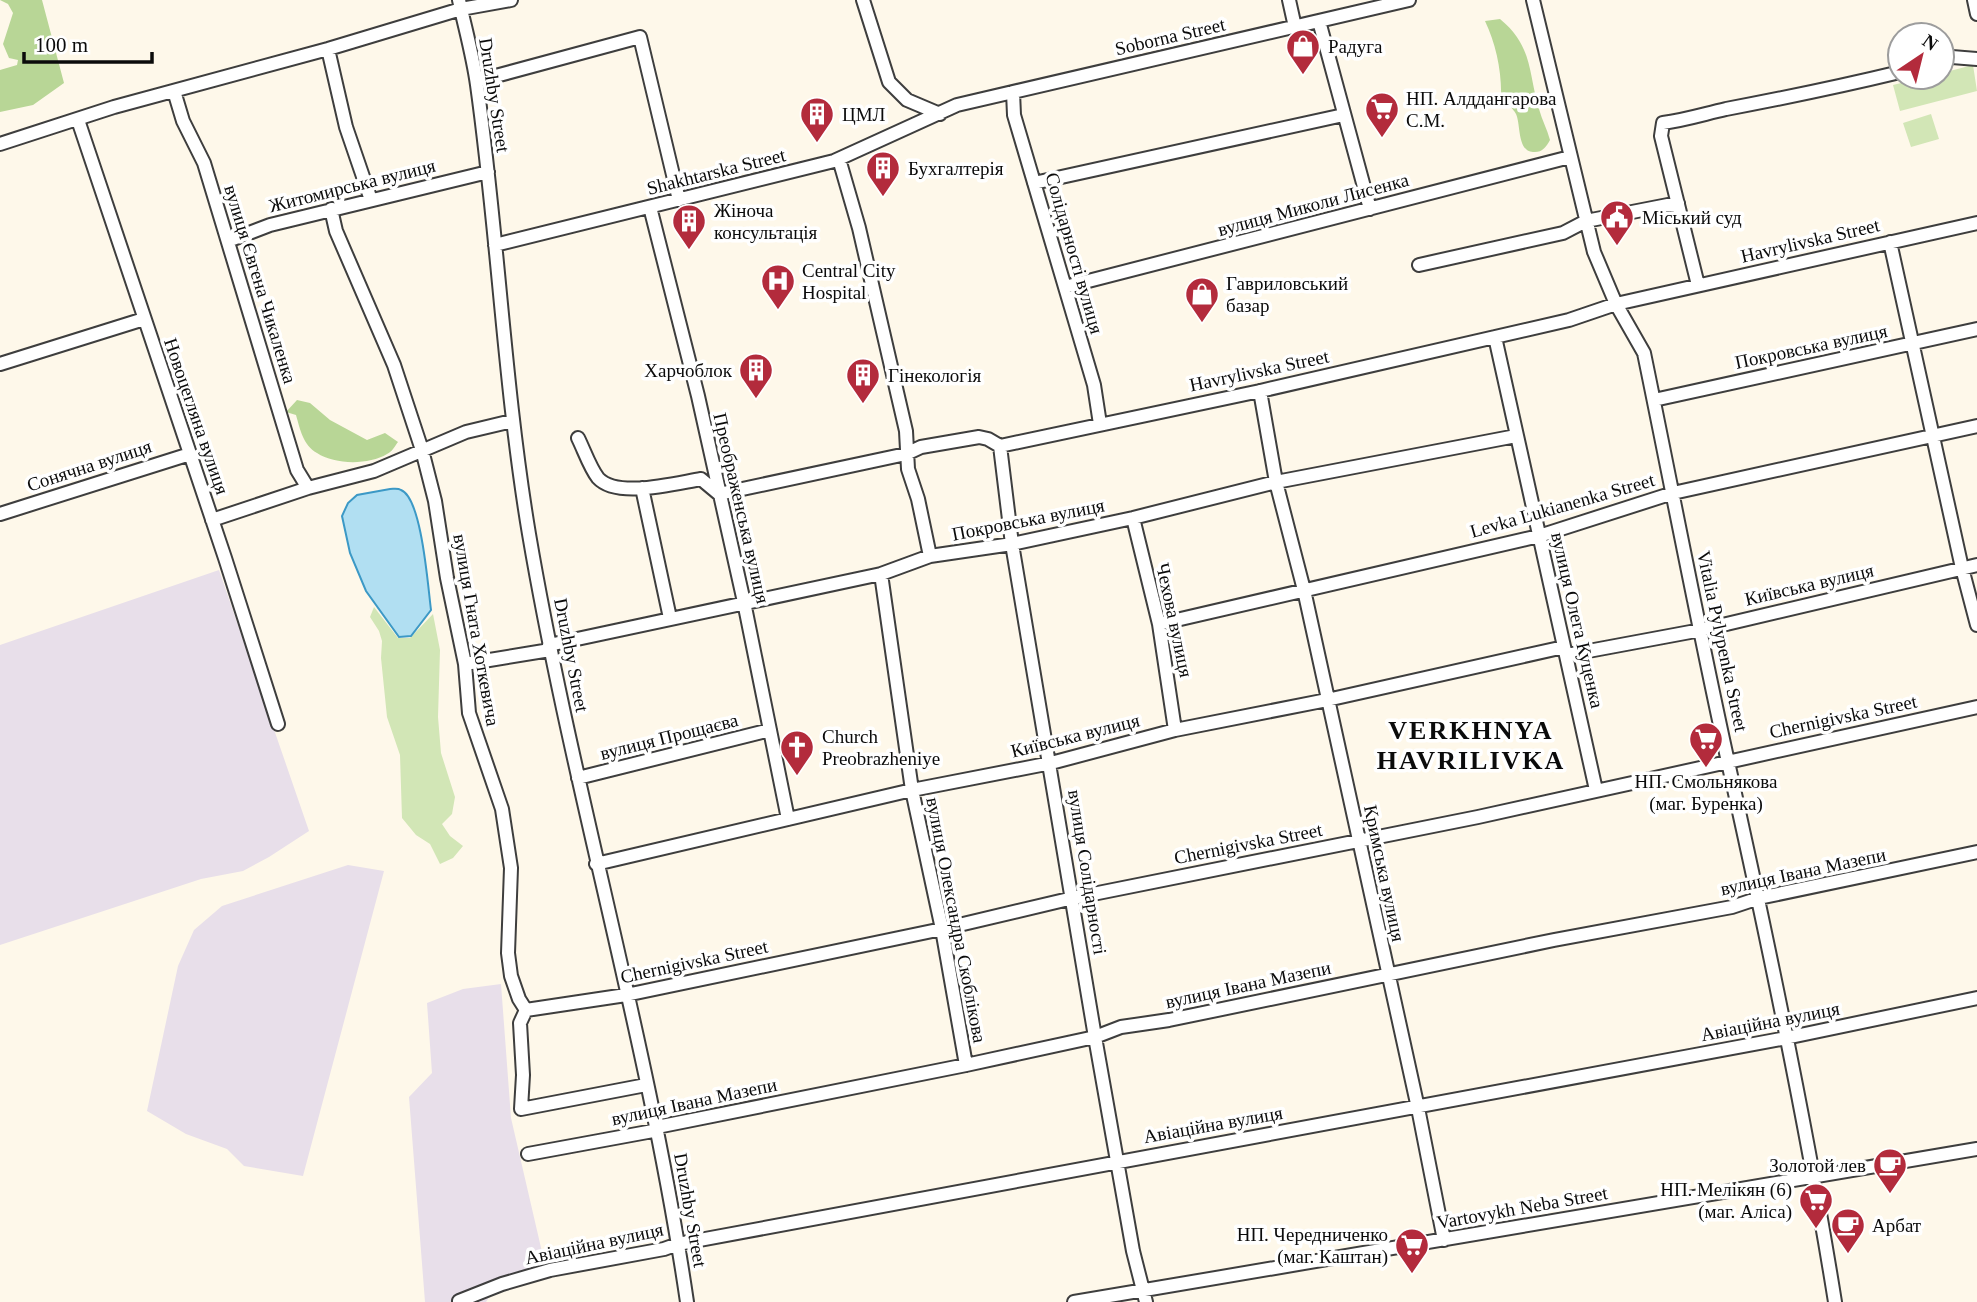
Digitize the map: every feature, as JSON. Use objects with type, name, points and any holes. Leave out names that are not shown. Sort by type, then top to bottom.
[{"type":"street","points":[[0,144],[114,107],[328,48],[460,5],[511,0]]},
{"type":"street","points":[[863,0],[889,82],[907,100],[940,114]]},
{"type":"street","points":[[1289,0],[1295,27]]},
{"type":"street","name":"Soborna Street","points":[[940,114],[957,105],[1409,0]]},
{"type":"street","name":"Vitalia Pylypenka Street","points":[[1533,0],[1594,252],[1616,304],[1644,353],[1759,898],[1814,1176],[1835,1302]]},
{"type":"street","points":[[1974,0],[1977,14]]},
{"type":"street","name":"Druzhby Street","points":[[460,5],[477,81],[512,421],[549,647],[657,1127],[687,1302]]},
{"type":"street","points":[[1319,21],[1368,210]]},
{"type":"street","points":[[477,81],[640,37],[679,201]]},
{"type":"street","points":[[328,48],[346,127],[371,201]]},
{"type":"street","points":[[1956,57],[1977,59]]},
{"type":"street","points":[[1333,71],[1329,81],[1368,210]]},
{"type":"street","points":[[1698,285],[1661,136],[1663,123],[1886,75]]},
{"type":"street","name":"вулиця Євгена Чикаленка","points":[[174,91],[183,121],[204,163],[297,470],[308,488]]},
{"type":"street","name":"Солідарності вулиця","points":[[1013,92],[1014,115],[1094,386],[1100,424]]},
{"type":"street","name":"Shakhtarska Street","points":[[495,245],[839,159],[940,114]]},
{"type":"street","points":[[1034,183],[1339,116]]},
{"type":"street","name":"Новоцегляна вулиця","points":[[74,121],[190,454],[278,724]]},
{"type":"street","name":"вулиця Миколи Лисенка","points":[[1065,286],[1570,157]]},
{"type":"street","points":[[839,159],[859,228],[906,431],[908,469],[918,499],[930,556]]},
{"type":"street","name":"Житомирська вулиця","points":[[228,241],[271,225],[331,209],[488,172]]},
{"type":"street","points":[[1419,265],[1563,233],[1586,221],[1678,203]]},
{"type":"street","name":"Преображенська вулиця","points":[[650,207],[698,396],[744,602],[788,819]]},
{"type":"street","name":"вулиця Гната Хоткевича","points":[[331,209],[336,231],[394,365],[422,450],[435,501],[447,578],[465,664],[469,713],[502,809],[510,868],[508,953],[511,976],[526,1010]]},
{"type":"street","name":"Havrylivska Street","points":[[719,494],[906,454],[921,447],[979,437],[1000,446],[1260,391],[1569,320],[1616,304],[1977,223]]},
{"type":"street","points":[[1890,242],[1977,625]]},
{"type":"street","points":[[0,365],[144,319]]},
{"type":"street","name":"Покровська вулиця","points":[[1654,400],[1977,329]]},
{"type":"street","name":"вулиця Олега Куценка","points":[[1495,337],[1596,790]]},
{"type":"street","name":"Кримська вулиця","points":[[1260,391],[1276,482],[1304,590],[1418,1108],[1444,1240]]},
{"type":"street","points":[[212,520],[308,488],[374,471],[466,432],[512,421]]},
{"type":"street","name":"Levka Lukianenka Street","points":[[1159,624],[1539,536],[1673,493],[1977,426]]},
{"type":"street","name":"Покровська вулиця","points":[[465,664],[881,574],[930,556],[1012,544],[1133,518],[1276,482],[1516,436]]},
{"type":"street","points":[[579,438],[598,478],[610,486],[642,488],[701,479],[719,494]]},
{"type":"street","name":"вулиця Солідарності","points":[[1000,446],[1012,544],[1096,1037],[1133,1251],[1145,1296]]},
{"type":"street","name":"Сонячна вулиця","points":[[0,514],[190,454]]},
{"type":"street","points":[[642,488],[670,618]]},
{"type":"street","name":"Чехова вулиця","points":[[1133,518],[1159,624],[1175,730]]},
{"type":"street","name":"Київська вулиця","points":[[596,864],[912,790],[1051,763],[1175,730],[1566,651],[1701,630],[1977,565]]},
{"type":"street","name":"вулиця Олександра Скоблікова","points":[[881,574],[912,790],[942,929],[966,1065]]},
{"type":"street","name":"Chernigivska Street","points":[[526,1010],[626,995],[942,929],[1073,898],[1478,817],[1977,707]]},
{"type":"street","name":"вулиця Прощаєва","points":[[578,778],[770,730]]},
{"type":"street","name":"вулиця Івана Мазепи","points":[[528,1154],[653,1131],[657,1127],[966,1065],[1096,1037],[1121,1027],[1169,1020],[1387,974],[1732,907],[1759,898],[1977,852]]},
{"type":"street","name":"Авіаційна вулиця","points":[[459,1301],[502,1284],[550,1270],[664,1249],[678,1244],[1418,1108],[1786,1038],[1977,998]]},
{"type":"street","points":[[526,1010],[520,1023],[523,1075],[521,1109],[646,1085]]},
{"type":"street","name":"Vartovykh Neba Street","points":[[1074,1302],[1145,1296],[1444,1240],[1977,1149]]},
{"type":"shaded area","points":[[219,570],[309,831],[243,871],[201,879],[0,945],[0,645]]},
{"type":"shaded area","points":[[348,865],[384,871],[303,1176],[244,1166],[227,1149],[186,1134],[147,1111],[178,966],[194,930],[222,906]]},
{"type":"shaded area","points":[[501,984],[511,1118],[545,1265],[493,1291],[486,1302],[425,1302],[409,1097],[432,1073],[427,1003],[463,989]]},
{"type":"green space","points":[[0,0],[42,0],[64,83],[33,105],[0,112],[0,70],[17,65],[18,60],[9,58],[3,44],[13,13],[8,4]]},
{"type":"green space","points":[[1500,19],[1518,39],[1528,60],[1539,109],[1550,140],[1539,152],[1528,151],[1524,147],[1516,114],[1501,98],[1498,58],[1485,21]]},
{"type":"green space","points":[[1973,65],[1977,91],[1900,111],[1895,91],[1956,91],[1956,69]]},
{"type":"green space","points":[[1931,114],[1939,139],[1911,147],[1903,123]]},
{"type":"green space","points":[[297,400],[310,403],[330,420],[367,440],[385,433],[398,442],[389,453],[380,458],[362,462],[324,457],[312,450],[305,441],[296,415],[286,412]]},
{"type":"green space","points":[[374,607],[398,638],[410,638],[433,614],[440,650],[438,717],[441,753],[455,797],[452,814],[442,824],[450,836],[463,846],[453,858],[440,864],[430,844],[416,835],[402,818],[400,755],[387,717],[381,658],[382,641],[370,617]]},
{"type":"water","points":[[390,489],[401,490],[414,509],[426,564],[431,610],[411,636],[399,637],[366,591],[350,553],[342,516],[348,503],[357,495]]},
{"type":"place","name":"Радуга","points":[[1303,76]]},
{"type":"place","name":"НП. Алддангарова С.М.","points":[[1382,139]]},
{"type":"place","name":"ЦМЛ","points":[[817,144]]},
{"type":"place","name":"Бухгалтерія","points":[[883,198]]},
{"type":"place","name":"Міський суд","points":[[1617,247]]},
{"type":"place","name":"Жіноча консультація","points":[[689,251]]},
{"type":"place","name":"Central City Hospital","points":[[778,311]]},
{"type":"place","name":"Гавриловський базар","points":[[1202,324]]},
{"type":"place","name":"Харчоблок","points":[[756,400]]},
{"type":"place","name":"Гінекологія","points":[[863,405]]},
{"type":"place","name":"НП. Смольнякова (маг. Буренка)","points":[[1706,769]]},
{"type":"place","name":"Church Preobrazheniye","points":[[797,777]]},
{"type":"place","name":"Золотой лев","points":[[1890,1195]]},
{"type":"place","name":"НП. Мелікян (6) (маг. Аліса)","points":[[1816,1230]]},
{"type":"place","name":"Арбат","points":[[1848,1255]]},
{"type":"place","name":"НП. Чередниченко (маг. Каштан)","points":[[1412,1275]]},
{"type":"district","name":"VERKHNYA HAVRILIVKA","points":[[1471,745]]}]
